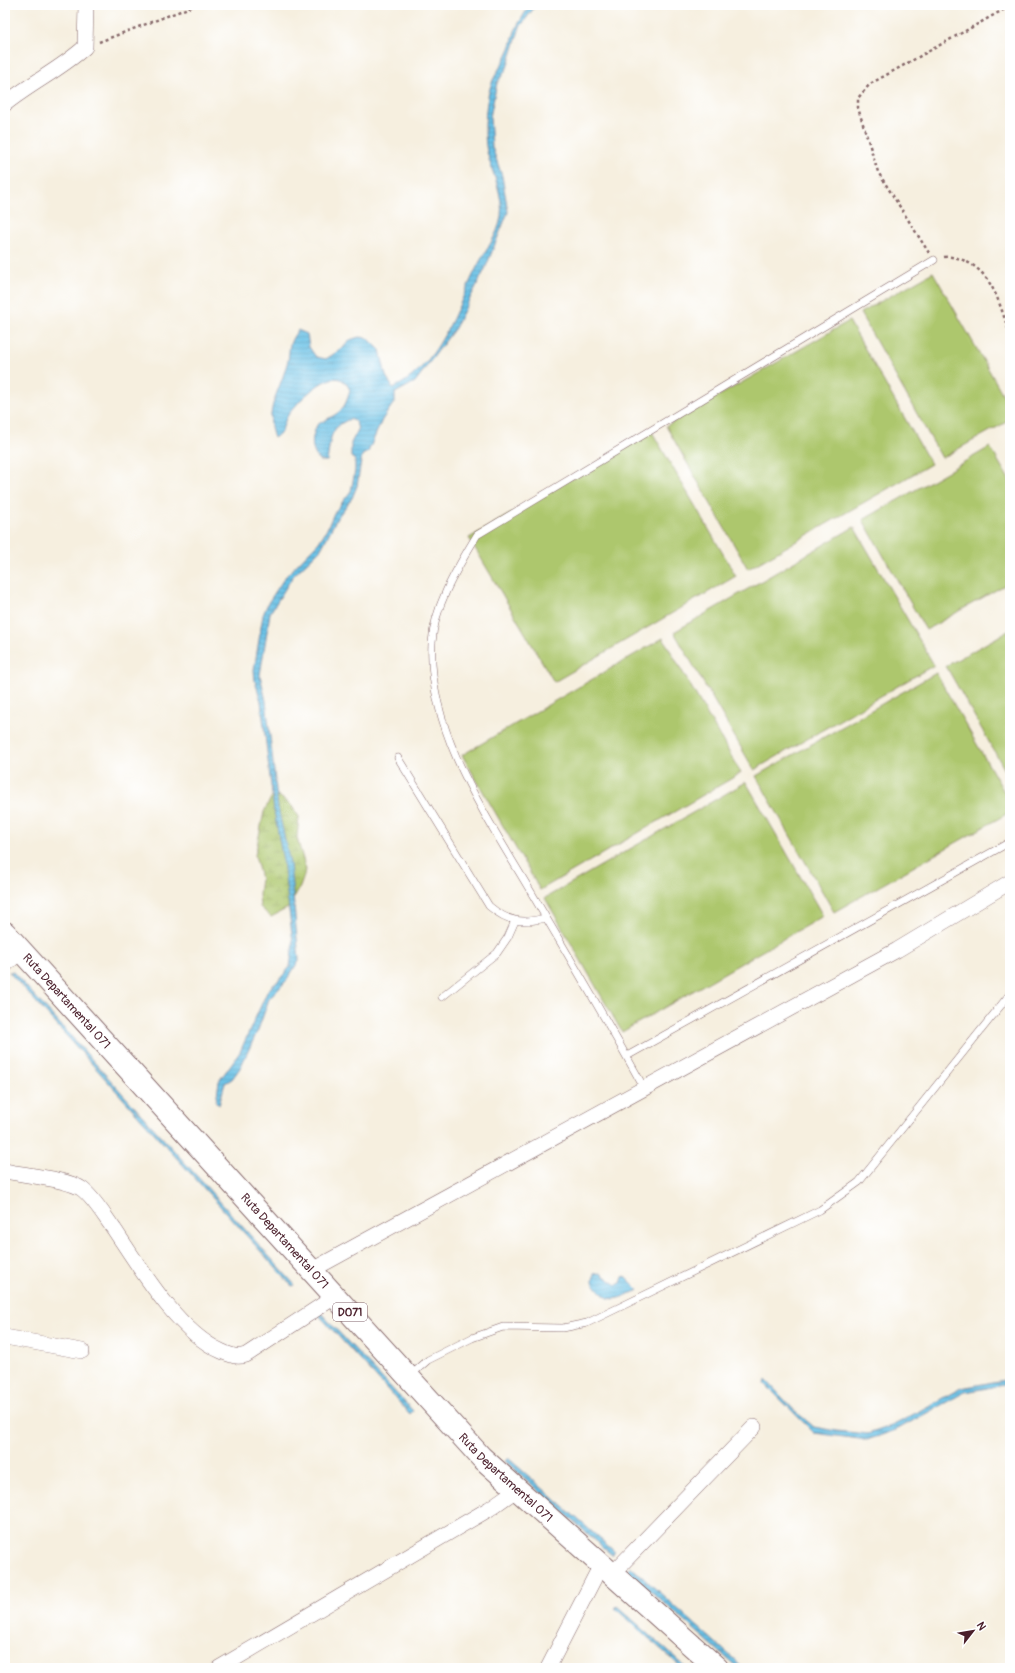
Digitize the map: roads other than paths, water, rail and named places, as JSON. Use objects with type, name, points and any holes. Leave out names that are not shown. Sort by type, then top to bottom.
[{"type":"main road","name":"Ruta Departamental 071","points":[[5,933],[13,958],[312,1270],[481,1457],[516,1490],[717,1668]]},
{"type":"street","points":[[5,104],[26,87],[71,60],[85,47],[86,5]]},
{"type":"street","points":[[312,1270],[897,950],[1010,882]]},
{"type":"street","points":[[5,1171],[62,1182],[81,1188],[95,1202],[151,1284],[193,1335],[211,1347],[231,1356],[238,1358],[246,1356],[336,1296]]},
{"type":"street","points":[[5,1337],[82,1351]]},
{"type":"street","points":[[548,1668],[606,1569],[754,1427]]},
{"type":"street","points":[[219,1668],[489,1509],[516,1490]]},
{"type":"lane","points":[[644,1088],[627,1056],[497,836],[446,732],[435,691],[432,642],[438,613],[449,587],[477,535],[934,260]]},
{"type":"lane","points":[[398,758],[489,906],[500,916],[515,921],[531,922],[546,918]]},
{"type":"lane","points":[[627,1056],[1010,842]]},
{"type":"lane","points":[[442,997],[497,954],[508,937],[515,921]]},
{"type":"lane","points":[[408,1378],[428,1360],[472,1338],[503,1327],[563,1328],[587,1323],[820,1210],[859,1182],[1010,994]]},
{"type":"water","points":[[530,5],[536,5],[520,27],[507,68],[497,83],[490,117],[492,147],[502,176],[508,212],[485,269],[455,328],[415,382],[395,393],[395,401],[382,420],[368,452],[362,455],[357,486],[352,498],[337,518],[321,549],[293,576],[270,613],[260,675],[266,701],[278,807],[290,863],[299,960],[287,980],[269,999],[258,1030],[240,1068],[232,1079],[225,1083],[219,1105],[216,1102],[219,1081],[240,1052],[268,990],[290,967],[293,943],[283,861],[274,811],[261,701],[255,681],[254,670],[263,615],[268,603],[285,577],[319,542],[334,513],[351,491],[355,471],[355,460],[351,457],[351,443],[358,430],[356,422],[350,419],[338,426],[334,431],[330,441],[327,461],[320,461],[314,453],[312,444],[317,425],[342,409],[348,398],[350,390],[345,382],[338,379],[331,379],[322,383],[306,395],[288,415],[280,433],[274,438],[271,429],[272,411],[288,361],[291,341],[298,330],[307,334],[309,347],[316,357],[326,359],[343,348],[350,340],[359,337],[368,338],[380,350],[386,376],[393,388],[409,379],[422,367],[434,352],[453,319],[476,269],[497,231],[501,217],[501,201],[486,144],[485,126],[488,96],[493,80],[511,46],[515,31]]},
{"type":"water","points":[[9,972],[13,972],[295,1285],[292,1286]]},
{"type":"water","points":[[600,1273],[617,1285],[621,1283],[623,1277],[625,1276],[639,1290],[618,1298],[609,1298],[599,1290],[593,1282],[594,1274]]},
{"type":"water","points":[[317,1309],[413,1411],[410,1414],[315,1311]]},
{"type":"water","points":[[1010,1379],[1010,1384],[965,1392],[896,1430],[867,1440],[814,1433],[765,1384],[766,1380],[794,1410],[814,1427],[868,1434],[894,1425],[961,1388]]},
{"type":"water","points":[[508,1458],[615,1552],[612,1555],[505,1461]]},
{"type":"water","points":[[630,1566],[744,1668],[738,1668],[628,1571]]},
{"type":"water","points":[[617,1606],[687,1668],[682,1668],[615,1608]]}]
